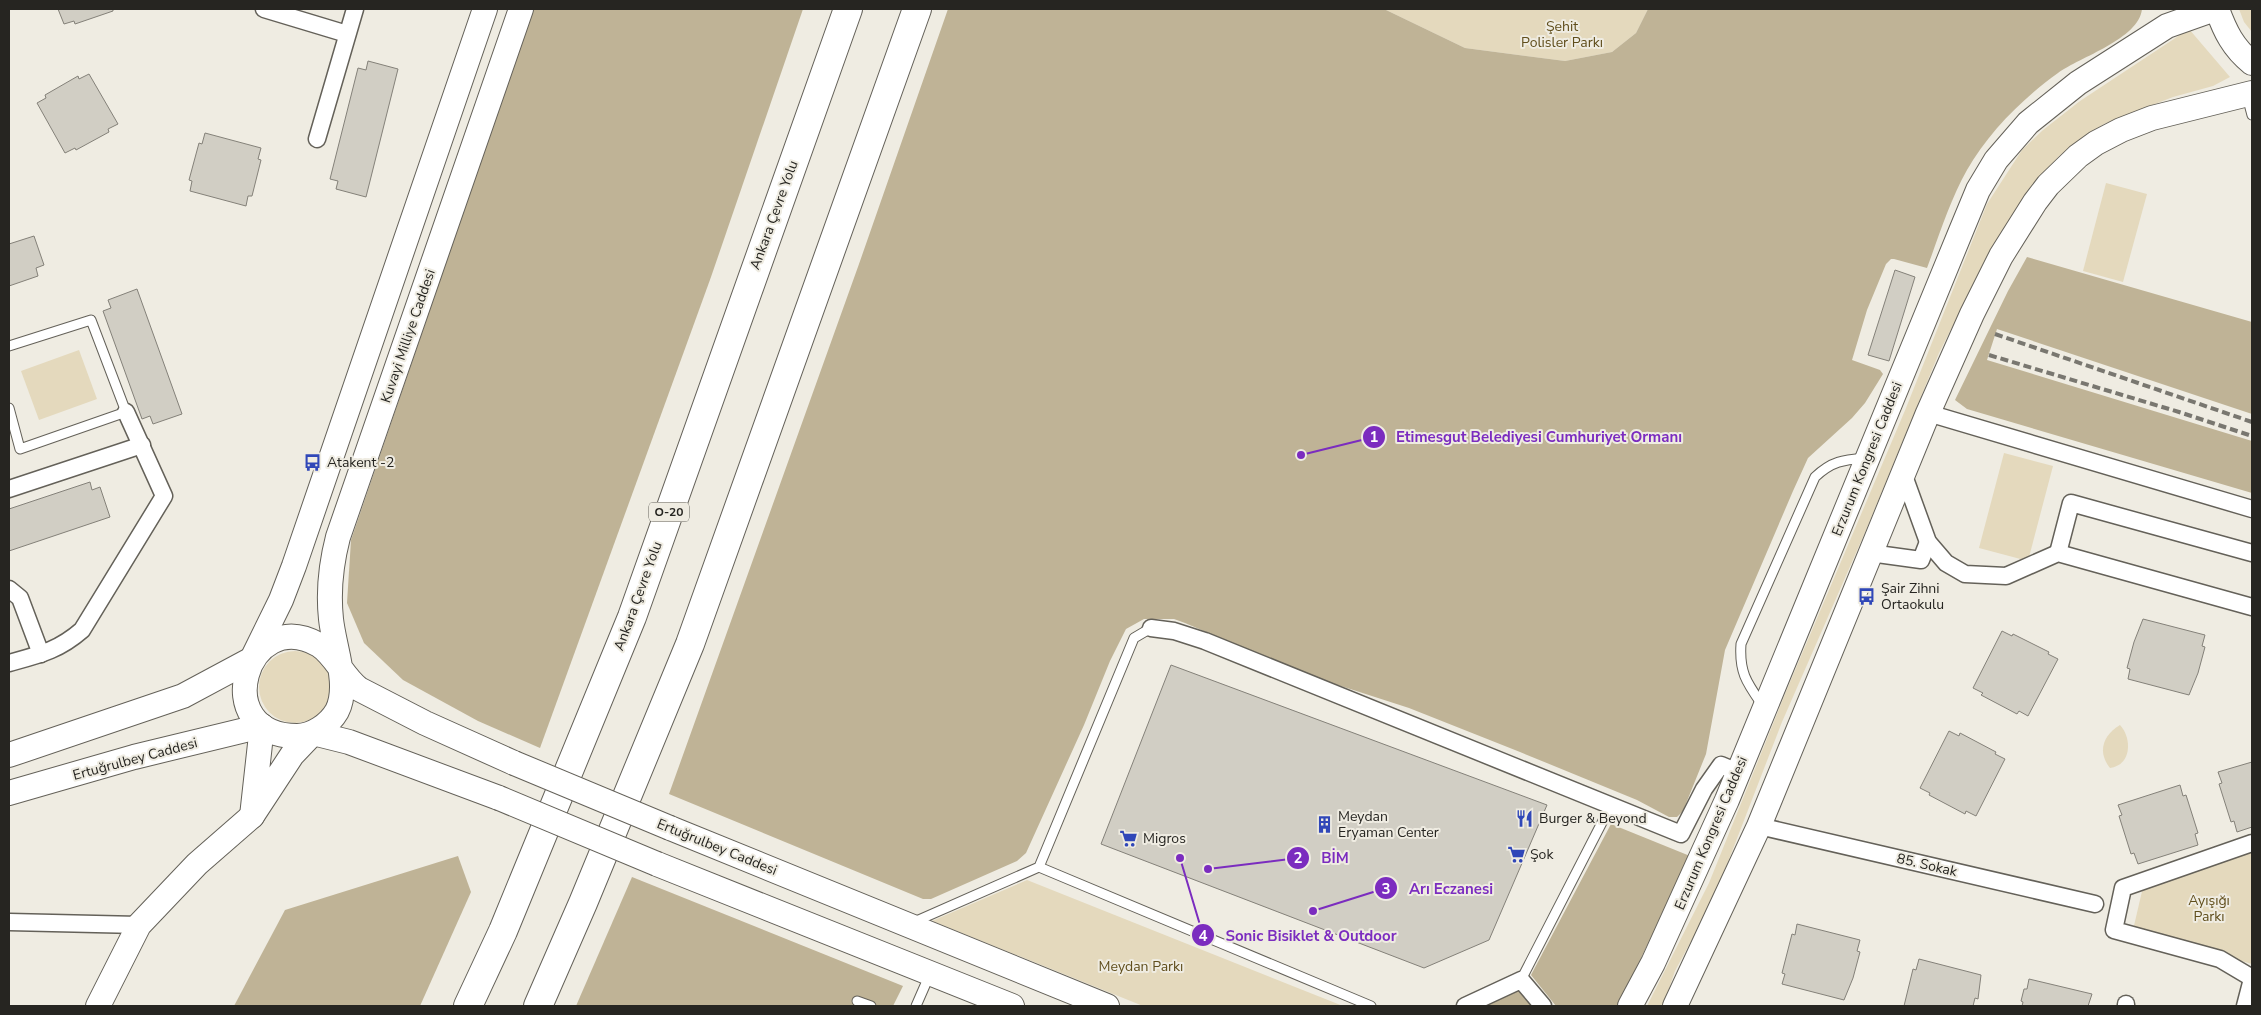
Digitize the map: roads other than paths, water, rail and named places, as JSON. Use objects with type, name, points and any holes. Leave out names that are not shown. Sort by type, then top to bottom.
[{"type":"highway","name":"Ankara Çevre Yolu","points":[[468,1006],[503,931],[632,617],[848,9]]},
{"type":"highway","points":[[538,1006],[584,903],[690,644],[917,9]]},
{"type":"main road","points":[[485,9],[294,566],[281,600],[246,672],[244,687],[246,702],[252,715],[262,726],[274,733],[287,736],[313,733],[350,742],[499,798],[657,864],[1012,1006]]},
{"type":"main road","name":"Kuvayi Milliye Caddesi","points":[[339,668],[331,619],[329,590],[338,537],[521,9]]},
{"type":"main road","points":[[2216,9],[2226,33],[2241,54],[2252,63]]},
{"type":"main road","name":"Erzurum Kongresi Caddesi","points":[[1630,1006],[1690,884],[1738,772],[1978,190],[1996,160],[2028,122],[2078,82],[2167,26],[2216,9]]},
{"type":"main road","points":[[1675,1006],[1759,826],[1903,473],[1972,314],[2002,256],[2035,202],[2063,170],[2096,143],[2121,130],[2161,116],[2250,101]]},
{"type":"main road","name":"Ertuğrulbey Caddesi","points":[[9,755],[183,696],[252,659],[263,648],[276,641],[298,638],[320,645],[331,655],[351,682],[376,699],[454,737],[670,828],[1107,1006]]},
{"type":"main road","points":[[98,1006],[139,925],[197,864],[252,816],[292,755],[313,733],[326,725],[336,713],[342,698],[343,683],[339,668]]},
{"type":"main road","points":[[252,816],[262,726]]},
{"type":"main road","name":"Ertuğrulbey Caddesi","points":[[9,793],[134,758],[262,726]]},
{"type":"street","points":[[264,9],[347,34]]},
{"type":"street","points":[[317,139],[355,9]]},
{"type":"street","points":[[9,663],[41,654],[67,643],[82,630],[164,496],[126,412]]},
{"type":"street","points":[[1928,413],[2252,510]]},
{"type":"street","points":[[9,489],[142,445]]},
{"type":"street","points":[[1903,473],[1928,542],[1946,563],[1965,574],[2006,576],[2058,553],[2252,607]]},
{"type":"street","points":[[2058,553],[2071,503],[2252,553]]},
{"type":"street","points":[[1870,553],[1921,560],[1928,542]]},
{"type":"street","points":[[9,589],[20,598],[41,654]]},
{"type":"street","points":[[1151,628],[1174,631],[1205,641],[1681,834],[1704,789],[1721,765],[1738,772]]},
{"type":"street","name":"85. Sokak","points":[[1759,826],[2095,904]]},
{"type":"street","points":[[2245,1006],[2252,978],[2220,959],[2114,930],[2123,888],[2252,843]]},
{"type":"street","points":[[9,922],[139,925]]},
{"type":"street","points":[[1465,1006],[1521,980],[1543,1006]]},
{"type":"lane","points":[[9,346],[91,320],[126,412],[20,449],[9,408]]},
{"type":"lane","points":[[1764,708],[1744,680],[1739,662],[1741,644],[1815,477],[1827,466],[1842,460],[1868,458]]},
{"type":"lane","points":[[907,925],[1039,867],[1134,638],[1151,628]]},
{"type":"lane","points":[[1521,980],[1611,805]]},
{"type":"lane","points":[[1039,867],[1371,1006]]},
{"type":"lane","points":[[916,1006],[930,973]]},
{"type":"lane","points":[[857,1001],[871,1006]]},
{"type":"railway","points":[[1995,334],[2252,422]]},
{"type":"railway","points":[[1989,355],[2252,436]]},
{"type":"place","name":"Etimesgut Belediyesi Cumhuriyet Ormanı","points":[[1301,455]]},
{"type":"place","name":"Atakent -2","points":[[313,462]]},
{"type":"place","name":"Şair Zihni Ortaokulu","points":[[1867,596]]},
{"type":"place","name":"Burger & Beyond","points":[[1525,818]]},
{"type":"place","name":"Meydan Eryaman Center","points":[[1324,824]]},
{"type":"place","name":"Migros","points":[[1129,838]]},
{"type":"place","name":"Şok","points":[[1516,854]]},
{"type":"place","name":"Sonic Bisiklet & Outdoor","points":[[1180,858]]},
{"type":"place","name":"BİM","points":[[1208,869]]},
{"type":"place","name":"Arı Eczanesi","points":[[1313,911]]},
{"type":"park label","name":"Şehit Polisler Parkı","points":[[1562,34]]},
{"type":"park label","name":"Ayışığı Parkı","points":[[2209,908]]},
{"type":"park label","name":"Meydan Parkı","points":[[1141,966]]}]
